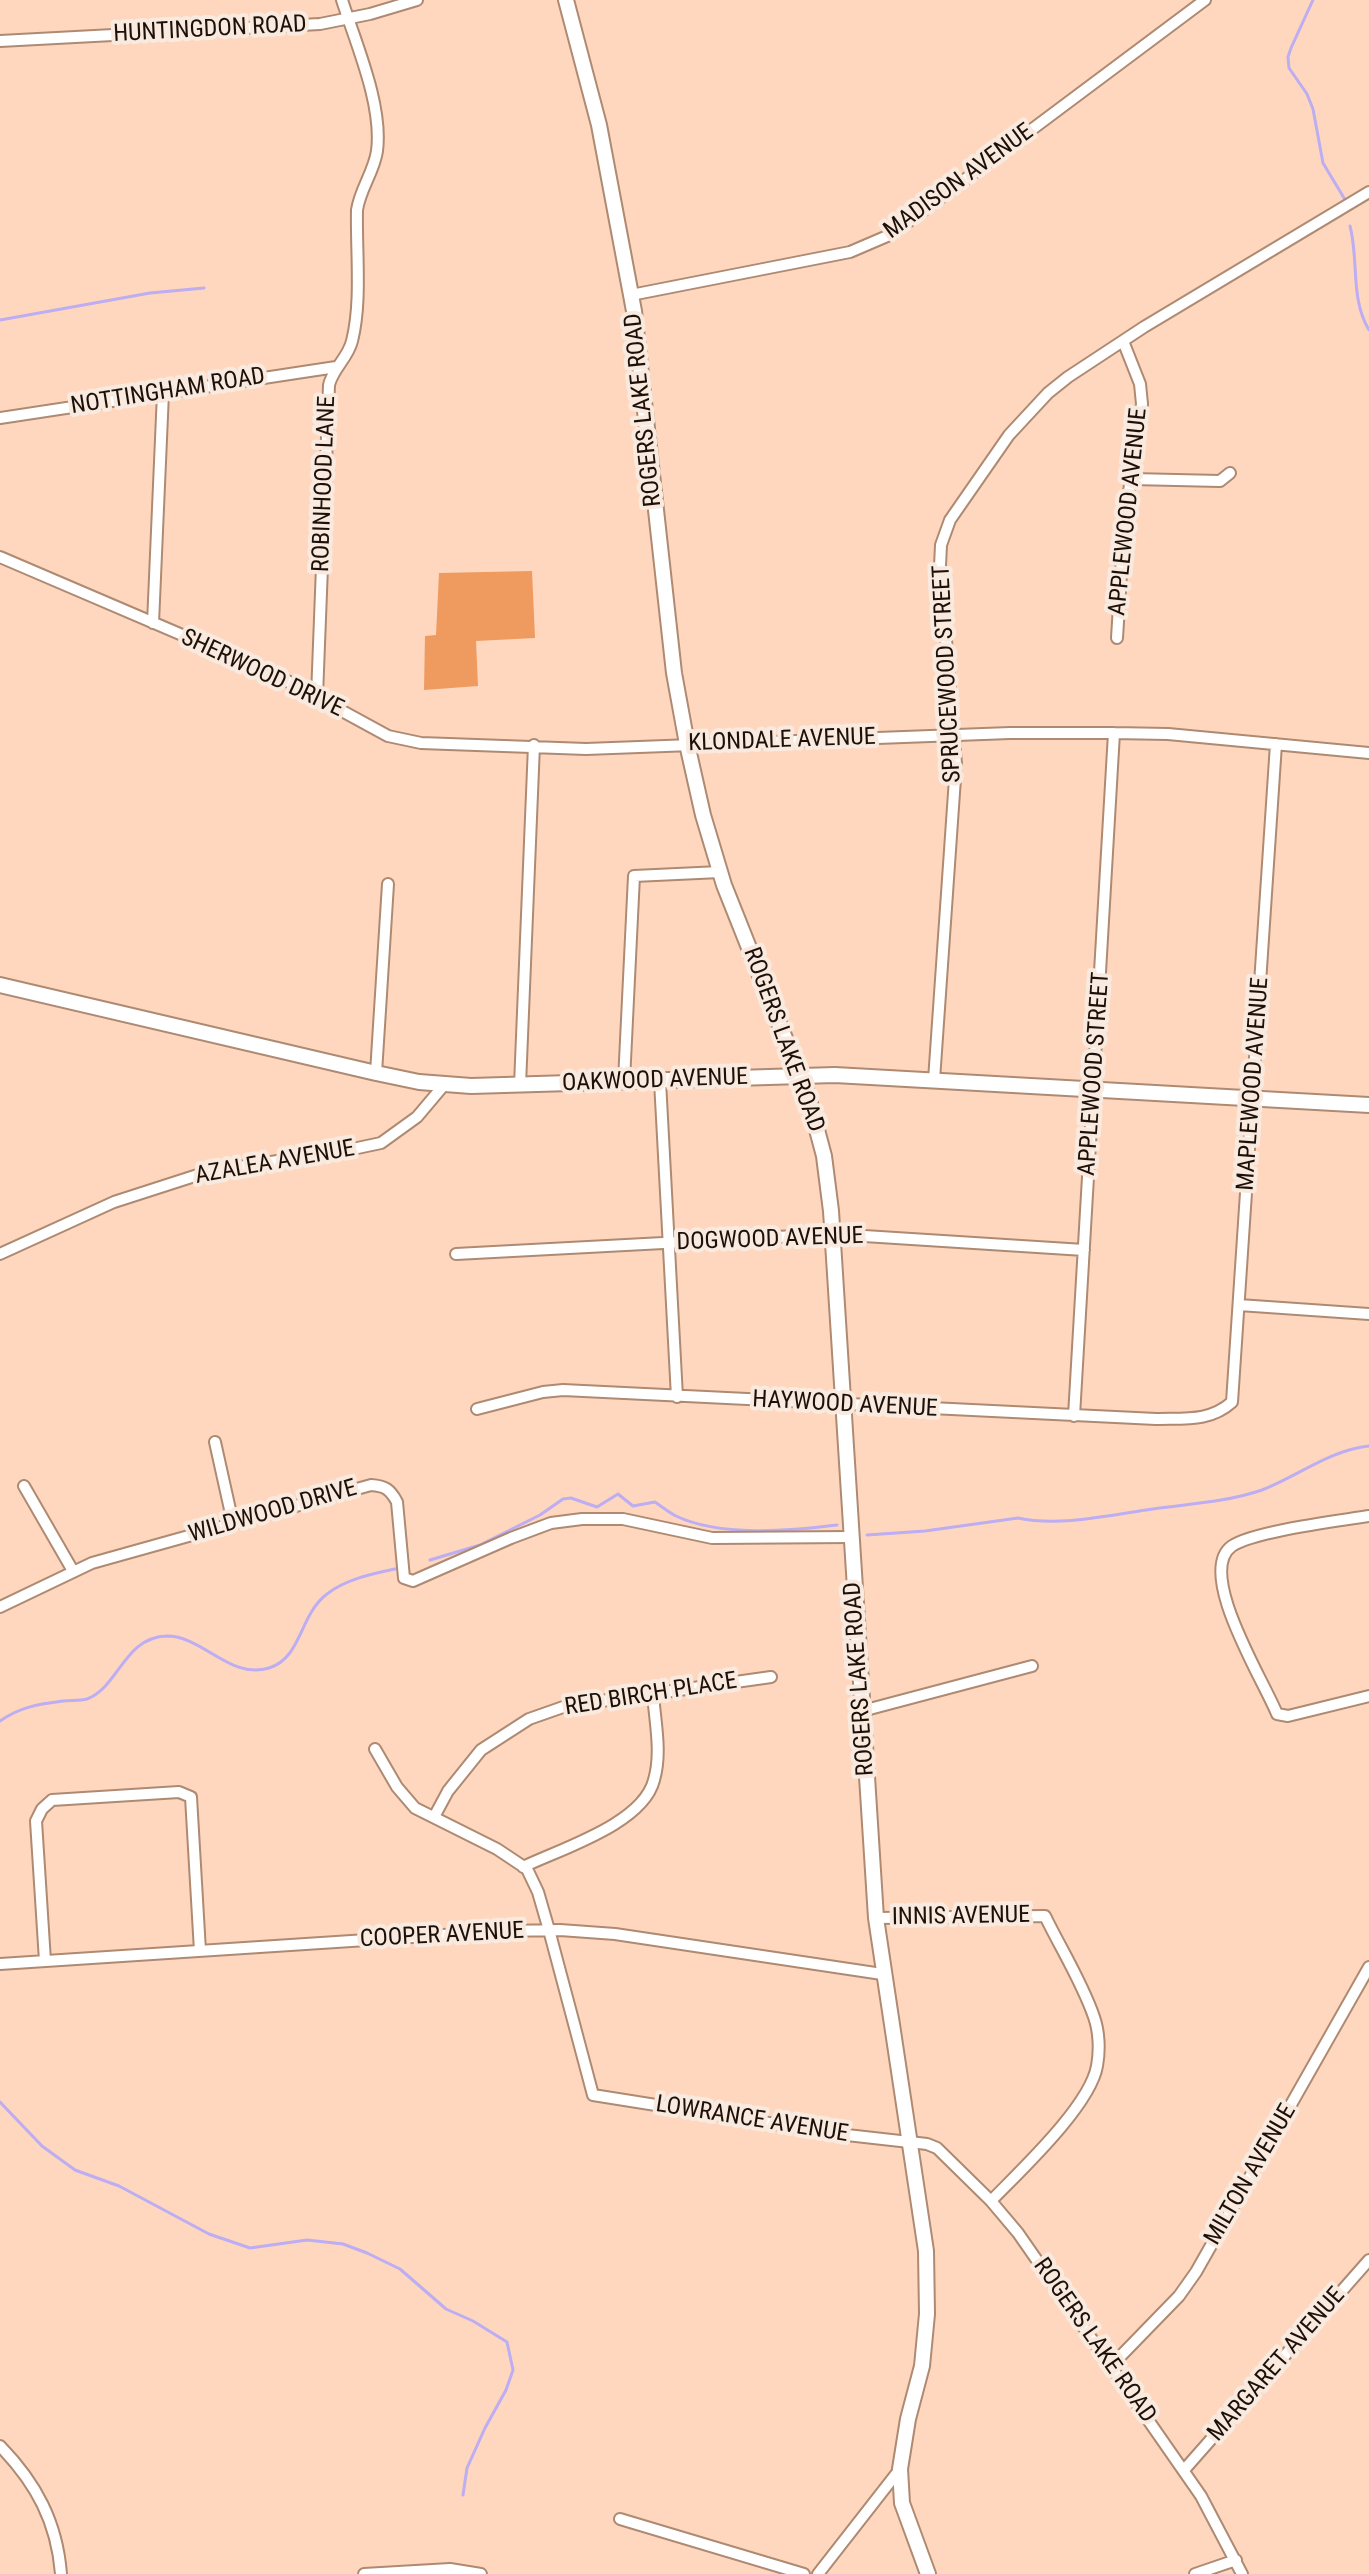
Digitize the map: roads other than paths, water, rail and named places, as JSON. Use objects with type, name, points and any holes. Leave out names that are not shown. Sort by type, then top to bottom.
[{"type":"main road","name":"ROGERS LAKE ROAD","points":[[566,0],[599,125],[631,295],[674,673],[687,744],[720,872],[800,1076],[824,1156],[833,1234],[876,1918],[926,2251],[927,2314],[922,2366],[908,2419],[900,2469],[902,2503],[928,2574]]},
{"type":"main road","name":"OAKWOOD AVENUE","points":[[0,985],[376,1073],[444,1085],[800,1076],[934,1080],[1369,1105]]},
{"type":"street","name":"ROBINHOOD LANE","points":[[317,696],[329,385],[351,344],[356,320],[357,210],[359,195],[376,156],[378,137],[374,105],[342,0]]},
{"type":"street","name":"HUNTINGDON ROAD","points":[[0,41],[320,24],[417,0]]},
{"type":"street","name":"MADISON AVENUE","points":[[631,295],[850,252],[892,234],[1205,0]]},
{"type":"street","name":"SPRUCEWOOD STREET","points":[[934,1080],[949,894],[956,735],[940,566],[944,532],[975,482],[1035,406],[1068,377],[1369,192]]},
{"type":"street","name":"APPLEWOOD AVENUE","points":[[1117,638],[1120,560],[1142,404],[1140,384],[1123,341]]},
{"type":"street","name":"NOTTINGHAM ROAD","points":[[0,418],[336,367]]},
{"type":"street","points":[[153,623],[163,393]]},
{"type":"street","points":[[1132,479],[1220,481],[1230,473]]},
{"type":"street","name":"SHERWOOD DRIVE","points":[[0,557],[278,676],[388,736],[421,743],[534,745]]},
{"type":"street","name":"KLONDALE AVENUE","points":[[534,745],[586,749],[956,735],[1114,733],[1168,734],[1369,753]]},
{"type":"street","name":"APPLEWOOD STREET","points":[[1074,1416],[1114,733]]},
{"type":"street","name":"MAPLEWOOD AVENUE","points":[[1214,1415],[1232,1402],[1276,744]]},
{"type":"street","points":[[520,1085],[534,745]]},
{"type":"street","points":[[624,1081],[634,876],[720,872]]},
{"type":"street","points":[[376,1073],[388,884]]},
{"type":"street","points":[[660,1081],[677,1397]]},
{"type":"street","name":"AZALEA AVENUE","points":[[0,1254],[114,1202],[207,1172],[381,1143],[417,1117],[444,1085]]},
{"type":"street","name":"DOGWOOD AVENUE","points":[[456,1254],[833,1234],[1084,1250]]},
{"type":"street","points":[[1239,1305],[1369,1314]]},
{"type":"street","name":"HAYWOOD AVENUE","points":[[477,1409],[563,1390],[1074,1416],[1156,1419],[1214,1415]]},
{"type":"street","points":[[215,1442],[233,1523]]},
{"type":"street","name":"WILDWOOD DRIVE","points":[[0,1607],[73,1571],[371,1485],[385,1486],[397,1502],[404,1578],[413,1581],[551,1523],[582,1519],[623,1519],[712,1538],[851,1537]]},
{"type":"street","points":[[24,1486],[73,1571]]},
{"type":"street","points":[[1369,1516],[1242,1541],[1224,1554],[1219,1569],[1221,1588],[1277,1714],[1288,1716],[1369,1696]]},
{"type":"street","points":[[862,1711],[1032,1666]]},
{"type":"street","name":"RED BIRCH PLACE","points":[[434,1817],[448,1791],[481,1750],[529,1719],[566,1706],[771,1677]]},
{"type":"street","points":[[523,1867],[620,1821],[640,1805],[654,1783],[658,1756],[653,1694]]},
{"type":"street","points":[[375,1749],[397,1787],[415,1808],[497,1849],[523,1867],[538,1892],[549,1930]]},
{"type":"street","points":[[45,1961],[36,1821],[42,1809],[52,1800],[179,1792],[191,1797],[200,1951]]},
{"type":"street","name":"INNIS AVENUE","points":[[876,1918],[1045,1916],[1094,2017],[1098,2037],[1097,2066],[1079,2103],[991,2201]]},
{"type":"street","name":"COOPER AVENUE","points":[[0,1964],[549,1930],[615,1934],[882,1974]]},
{"type":"street","name":"LOWRANCE AVENUE","points":[[549,1930],[593,2095],[838,2134],[911,2142]]},
{"type":"street","name":"MILTON AVENUE","points":[[1111,2366],[1179,2296],[1196,2272],[1369,1967]]},
{"type":"street","name":"ROGERS LAKE ROAD","points":[[911,2142],[937,2148],[991,2201],[1018,2233],[1184,2470],[1242,2574]]},
{"type":"street","name":"MARGARET AVENUE","points":[[1184,2470],[1369,2260]]},
{"type":"street","points":[[0,2446],[25,2472],[48,2512],[59,2549],[61,2574]]},
{"type":"street","points":[[818,2574],[900,2469]]},
{"type":"street","points":[[620,2519],[804,2574]]},
{"type":"street","points":[[1195,2574],[1236,2560]]},
{"type":"street","points":[[364,2574],[450,2569],[481,2574]]},
{"type":"waterway","points":[[1313,0],[1291,48],[1289,68],[1307,94],[1313,109],[1323,163],[1344,198]]},
{"type":"waterway","points":[[1350,226],[1359,305],[1369,330]]},
{"type":"waterway","points":[[0,320],[150,293],[204,288]]},
{"type":"waterway","points":[[867,1535],[925,1531],[1018,1518],[1051,1521],[1085,1519],[1222,1500],[1262,1490],[1327,1458],[1369,1446]]},
{"type":"waterway","points":[[430,1560],[480,1545],[540,1515],[563,1499],[571,1498],[597,1507],[618,1494],[633,1506],[655,1502],[694,1523],[734,1530],[837,1525]]},
{"type":"waterway","points":[[0,1721],[30,1707],[87,1699],[98,1693],[141,1645],[167,1636],[193,1643],[242,1668],[269,1668],[288,1655],[311,1613],[327,1594],[351,1581],[395,1569]]},
{"type":"waterway","points":[[0,2102],[42,2146],[75,2170],[119,2186],[209,2234],[250,2248],[307,2240],[343,2244],[400,2269],[446,2309],[507,2342],[513,2370],[467,2468],[463,2495]]}]
